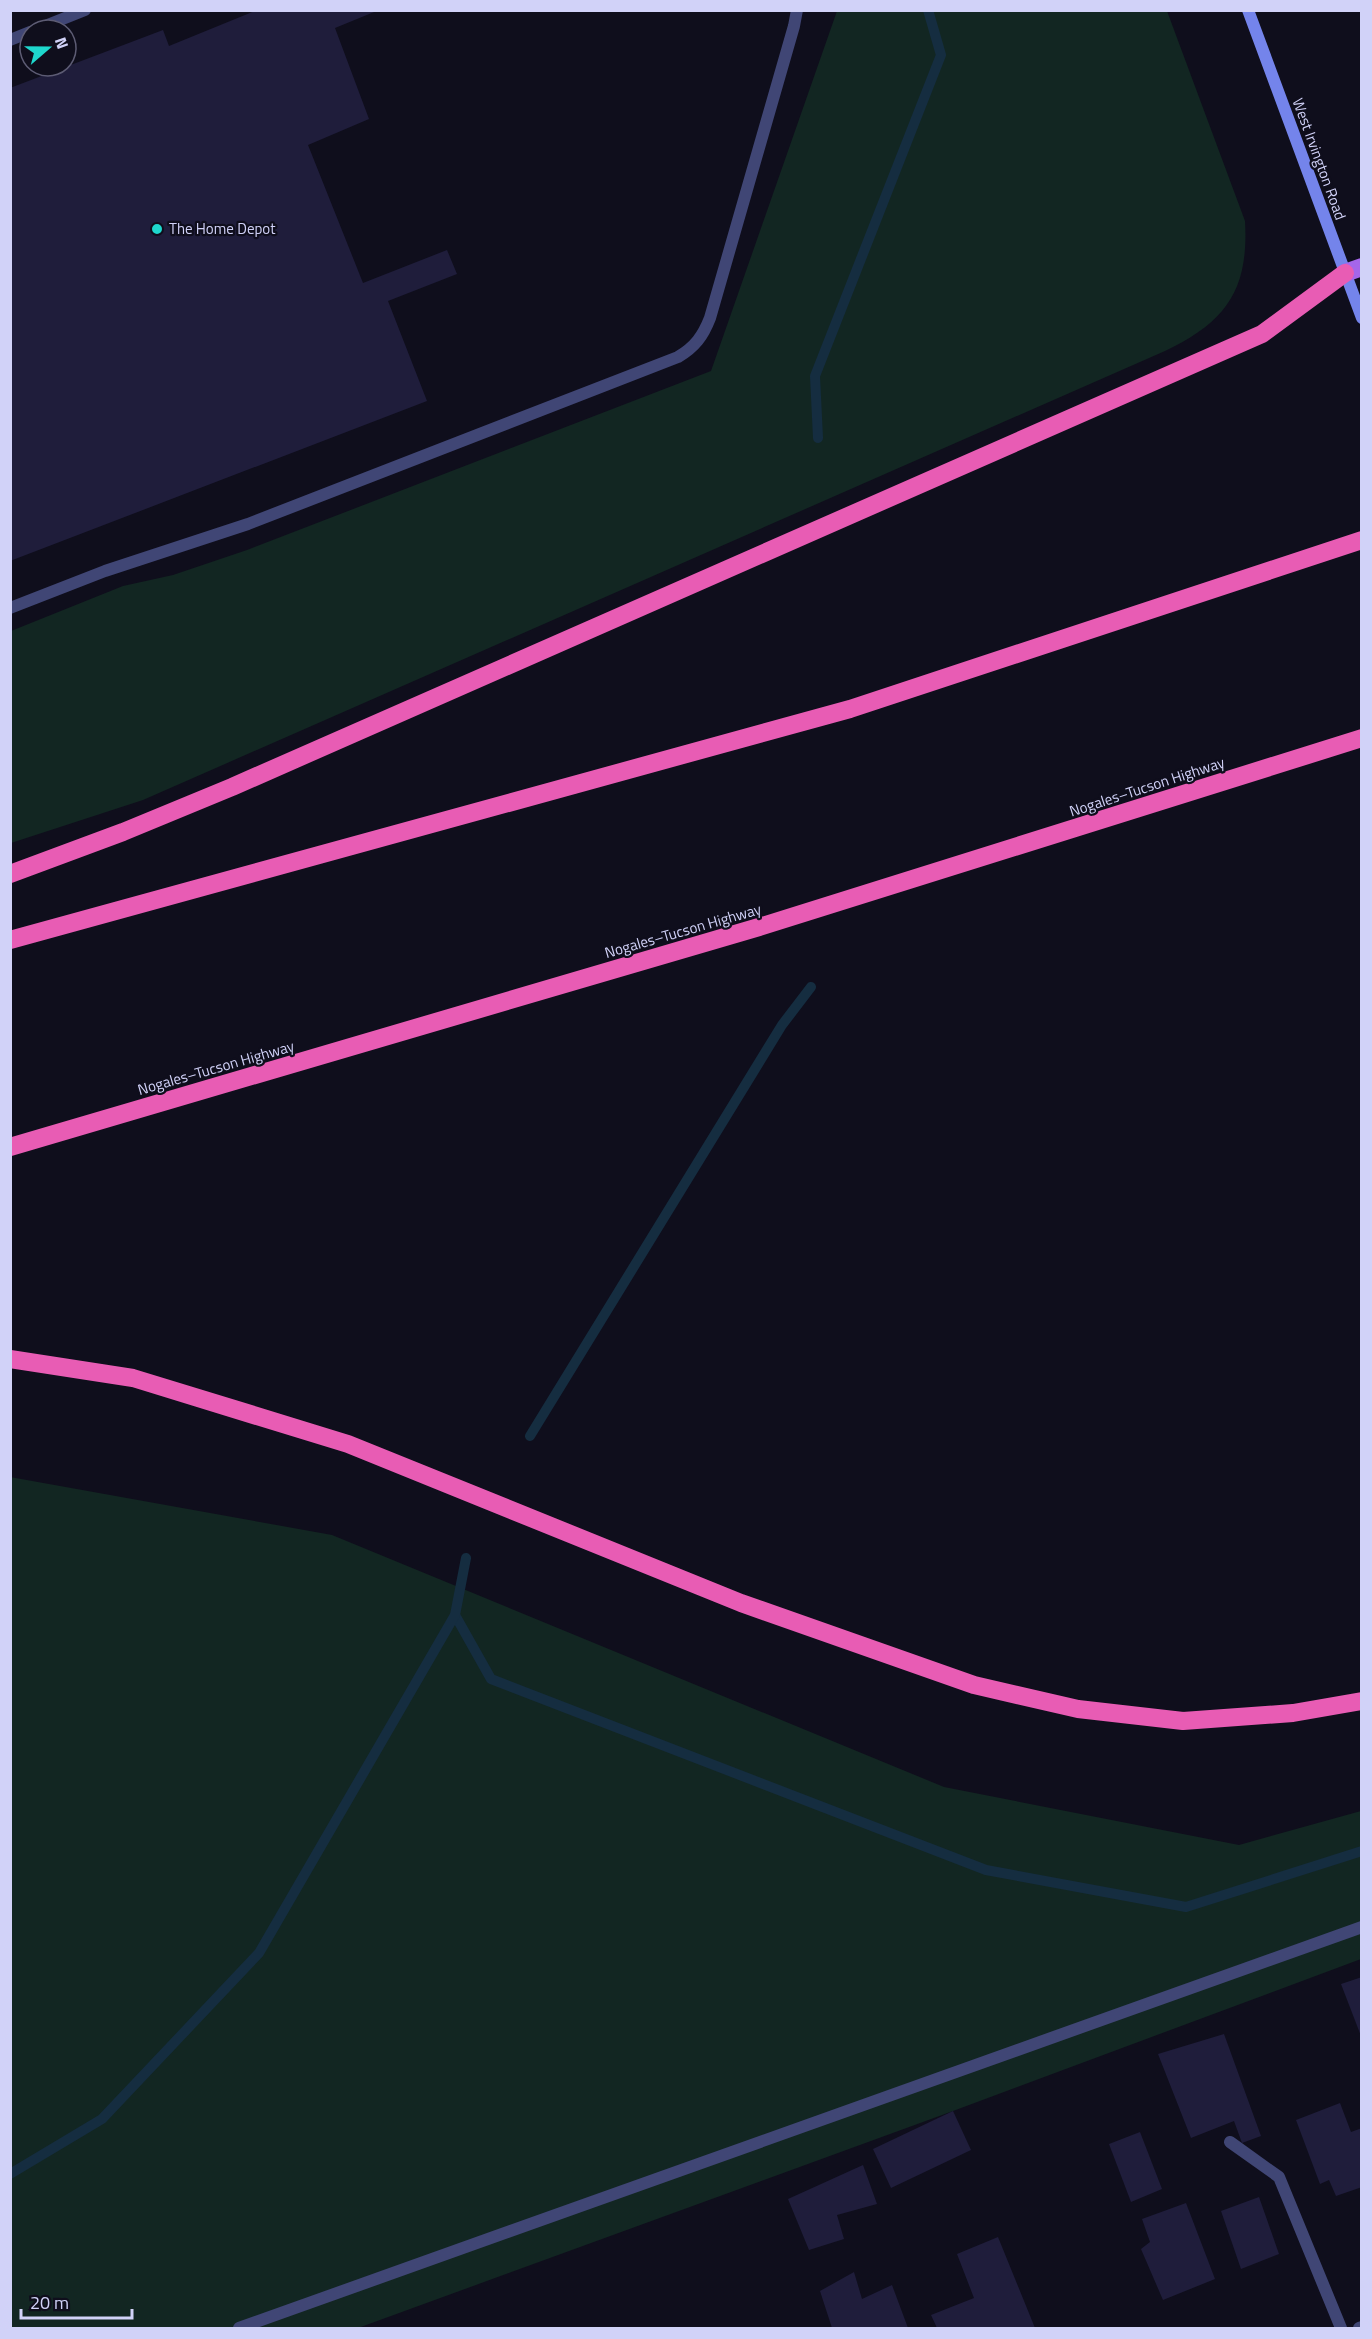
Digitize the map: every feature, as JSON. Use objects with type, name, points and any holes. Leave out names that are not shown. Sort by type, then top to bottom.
[{"type":"highway","points":[[10,874],[123,832],[232,787],[1262,334],[1353,270]]},
{"type":"highway","points":[[10,940],[850,708],[1362,540]]},
{"type":"highway","name":"Nogales–Tucson Highway","points":[[10,1147],[747,931],[1362,738]]},
{"type":"highway","points":[[10,1359],[133,1378],[348,1444],[741,1603],[974,1685],[1078,1709],[1183,1721],[1293,1713],[1362,1701]]},
{"type":"main road","name":"West Irvington Road","points":[[1248,10],[1353,270],[1362,318]]},
{"type":"lane","points":[[65,18],[85,10]]},
{"type":"lane","points":[[10,608],[116,568],[248,524],[667,362],[687,352],[705,332],[710,318],[797,10]]},
{"type":"lane","points":[[239,2328],[1362,1927]]},
{"type":"lane","points":[[1230,2142],[1279,2177],[1341,2328]]},
{"type":"green space","points":[[837,11],[1167,11],[1245,221],[1243,266],[1238,285],[1229,301],[1204,328],[1165,351],[143,800],[11,843],[11,631],[123,586],[173,575],[247,550],[711,371]]},
{"type":"green space","points":[[10,1477],[332,1535],[944,1787],[1239,1845],[1361,1811],[1361,1959],[358,2328],[11,2328]]},
{"type":"building","name":"The Home Depot","points":[[257,10],[379,10],[335,28],[369,119],[308,145],[363,283],[447,250],[457,274],[388,301],[427,401],[10,561],[10,88],[36,78],[78,78],[78,62],[163,30],[169,46]]},
{"type":"building","points":[[1362,1977],[1362,2036],[1361,2036],[1341,1984]]},
{"type":"building","points":[[1224,2034],[1261,2136],[1242,2143],[1234,2121],[1191,2138],[1158,2054]]},
{"type":"building","points":[[1340,2103],[1351,2132],[1362,2128],[1362,2187],[1336,2196],[1329,2180],[1320,2184],[1296,2120]]},
{"type":"building","points":[[953,2111],[971,2150],[891,2188],[873,2149]]},
{"type":"building","points":[[1140,2132],[1162,2189],[1131,2202],[1109,2144]]},
{"type":"building","points":[[863,2165],[877,2204],[837,2215],[844,2239],[809,2250],[788,2199]]},
{"type":"building","points":[[1259,2197],[1279,2254],[1241,2269],[1221,2211]]},
{"type":"building","points":[[1186,2203],[1215,2279],[1163,2300],[1141,2249],[1150,2242],[1142,2219]]},
{"type":"building","points":[[998,2237],[1035,2328],[937,2328],[931,2315],[974,2298],[957,2254]]},
{"type":"building","points":[[854,2272],[862,2299],[892,2285],[908,2328],[832,2328],[820,2291]]},
{"type":"waterway","points":[[818,438],[815,376],[941,55],[928,10]]},
{"type":"waterway","points":[[530,1436],[782,1025],[811,987]]},
{"type":"waterway","points":[[10,2174],[102,2119],[259,1953],[455,1615],[466,1558]]},
{"type":"waterway","points":[[455,1615],[491,1679],[986,1870],[1186,1907],[1362,1851]]},
{"type":"place","name":"The Home Depot","points":[[157,229]]}]
